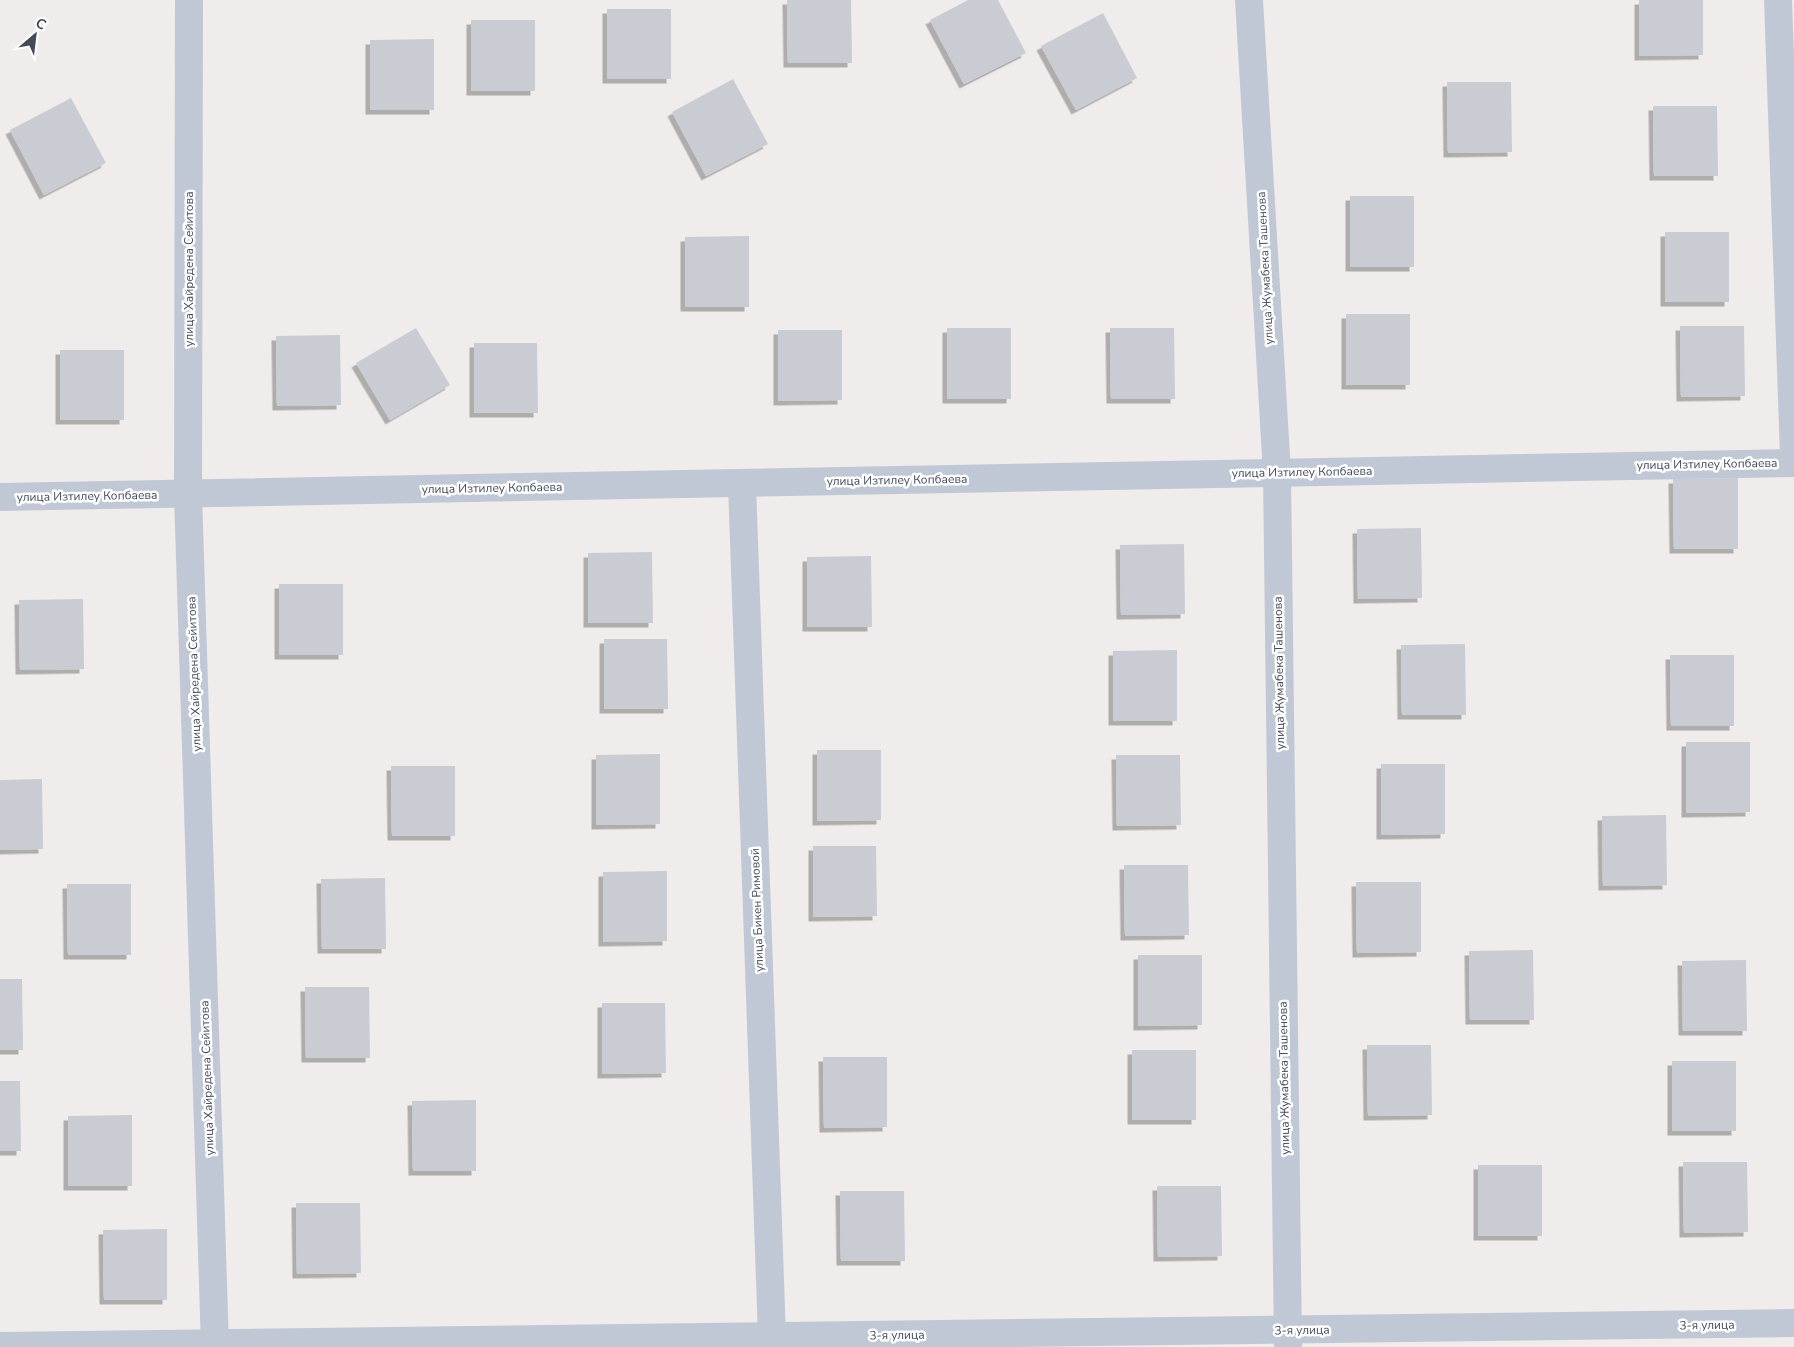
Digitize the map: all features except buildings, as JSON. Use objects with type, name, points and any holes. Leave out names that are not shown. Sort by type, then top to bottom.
[{"type":"street","name":"улица Хайредена Сейитова","points":[[189,0],[188,494],[215,1345]]},
{"type":"street","name":"улица Жумабека Ташенова","points":[[1249,0],[1277,473],[1288,1339]]},
{"type":"street","points":[[1778,0],[1794,456]]},
{"type":"street","name":"улица Изтилеу Копбаева","points":[[0,497],[1794,463]]},
{"type":"street","name":"улица Бикен Римовой","points":[[742,484],[772,1337]]},
{"type":"street","name":"3-я улица","points":[[0,1346],[215,1345],[772,1337],[1288,1339],[1794,1323]]}]
